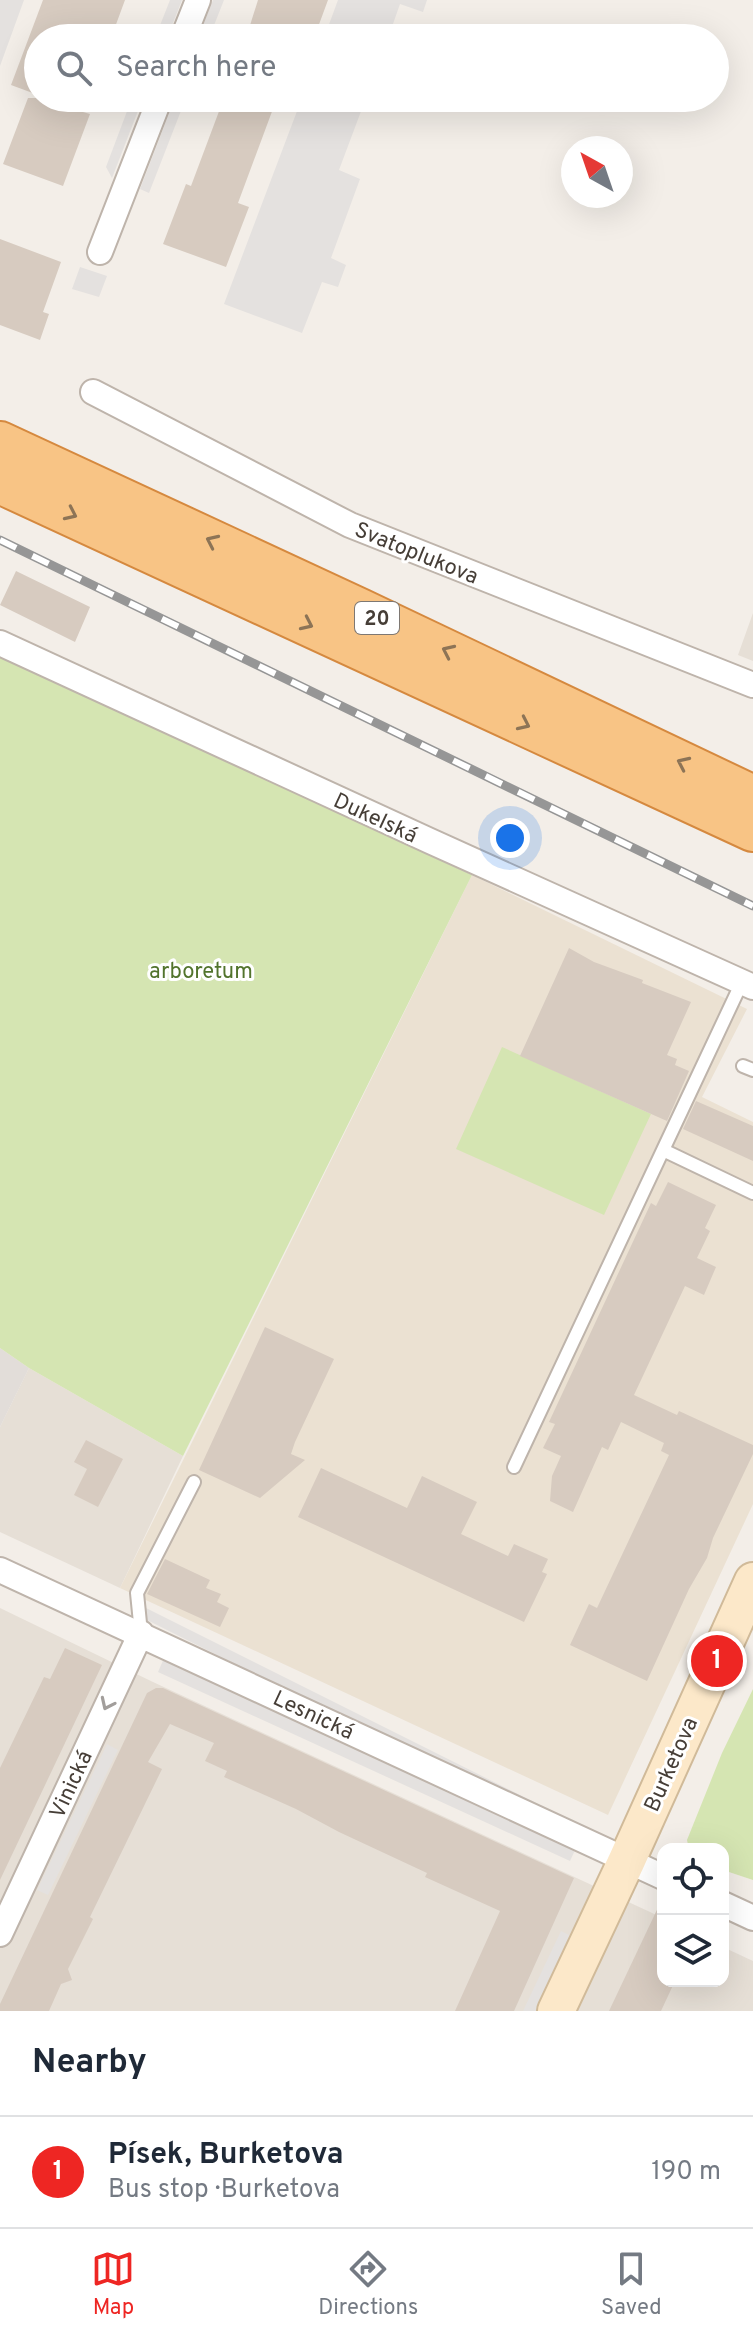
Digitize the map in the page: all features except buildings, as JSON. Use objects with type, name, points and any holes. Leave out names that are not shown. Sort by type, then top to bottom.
[{"type":"highway","name":"20","points":[[0,443],[753,797]]},
{"type":"highway","name":"20","points":[[0,482],[753,830]]},
{"type":"main road","name":"Burketova","points":[[556,2011],[753,1581]]},
{"type":"street","points":[[189,24],[198,0]]},
{"type":"street","points":[[100,252],[155,112]]},
{"type":"street","name":"Svatoplukova","points":[[93,392],[350,525],[753,685]]},
{"type":"street","name":"Dukelská","points":[[0,643],[748,984]]},
{"type":"street","name":"Lesnická","points":[[0,1570],[627,1860]]},
{"type":"street","name":"Vinická","points":[[0,1934],[141,1633]]},
{"type":"street","points":[[627,1860],[657,1874]]},
{"type":"street","points":[[729,1907],[753,1918]]},
{"type":"lane","points":[[514,1467],[663,1150],[748,984]]},
{"type":"lane","points":[[663,1150],[753,1193]]},
{"type":"lane","points":[[141,1633],[137,1593],[194,1482]]},
{"type":"shaded area","points":[[0,0],[24,0],[0,66]]},
{"type":"shaded area","points":[[170,0],[182,0],[173,24],[161,24]]},
{"type":"shaded area","points":[[213,0],[224,0],[215,24],[204,24]]},
{"type":"shaded area","points":[[338,0],[427,0],[423,12],[400,4],[393,24],[329,24]]},
{"type":"shaded area","points":[[127,112],[138,112],[112,178],[106,167]]},
{"type":"shaded area","points":[[170,112],[181,112],[149,193],[140,189]]},
{"type":"shaded area","points":[[297,112],[361,112],[339,170],[360,179],[331,258],[346,265],[338,287],[322,282],[302,333],[224,304]]},
{"type":"shaded area","points":[[80,267],[107,276],[99,297],[72,289]]},
{"type":"shaded area","points":[[753,613],[753,661],[738,655]]},
{"type":"shaded area","points":[[472,875],[747,1009],[702,1097],[753,1122],[753,1504],[608,1815],[120,1588]]},
{"type":"shaded area","points":[[0,1348],[29,1368],[0,1427]]},
{"type":"shaded area","points":[[29,1368],[183,1456],[120,1588],[0,1532],[0,1427]]},
{"type":"shaded area","points":[[144,1607],[576,1823],[571,1832],[139,1616]]},
{"type":"shaded area","points":[[0,1608],[657,1915],[657,1987],[729,1987],[729,1950],[753,1961],[753,2011],[0,2011]]},
{"type":"shaded area","points":[[165,1656],[577,1846],[570,1861],[158,1672]]},
{"type":"shaded area","points":[[107,1744],[118,1750],[48,1895],[37,1890]]},
{"type":"shaded area","points":[[561,1931],[575,1938],[541,2011],[523,2011]]},
{"type":"green space","name":"arboretum","points":[[0,655],[472,875],[183,1456],[29,1368],[0,1348]]},
{"type":"green space","points":[[502,1047],[651,1114],[604,1215],[456,1149]]},
{"type":"green space","points":[[753,1689],[753,1880],[729,1872],[729,1843],[688,1843],[722,1753]]},
{"type":"railway","points":[[0,540],[753,906]]},
{"type":"place","name":"Písek, Burketova","points":[[717,1661]]}]
